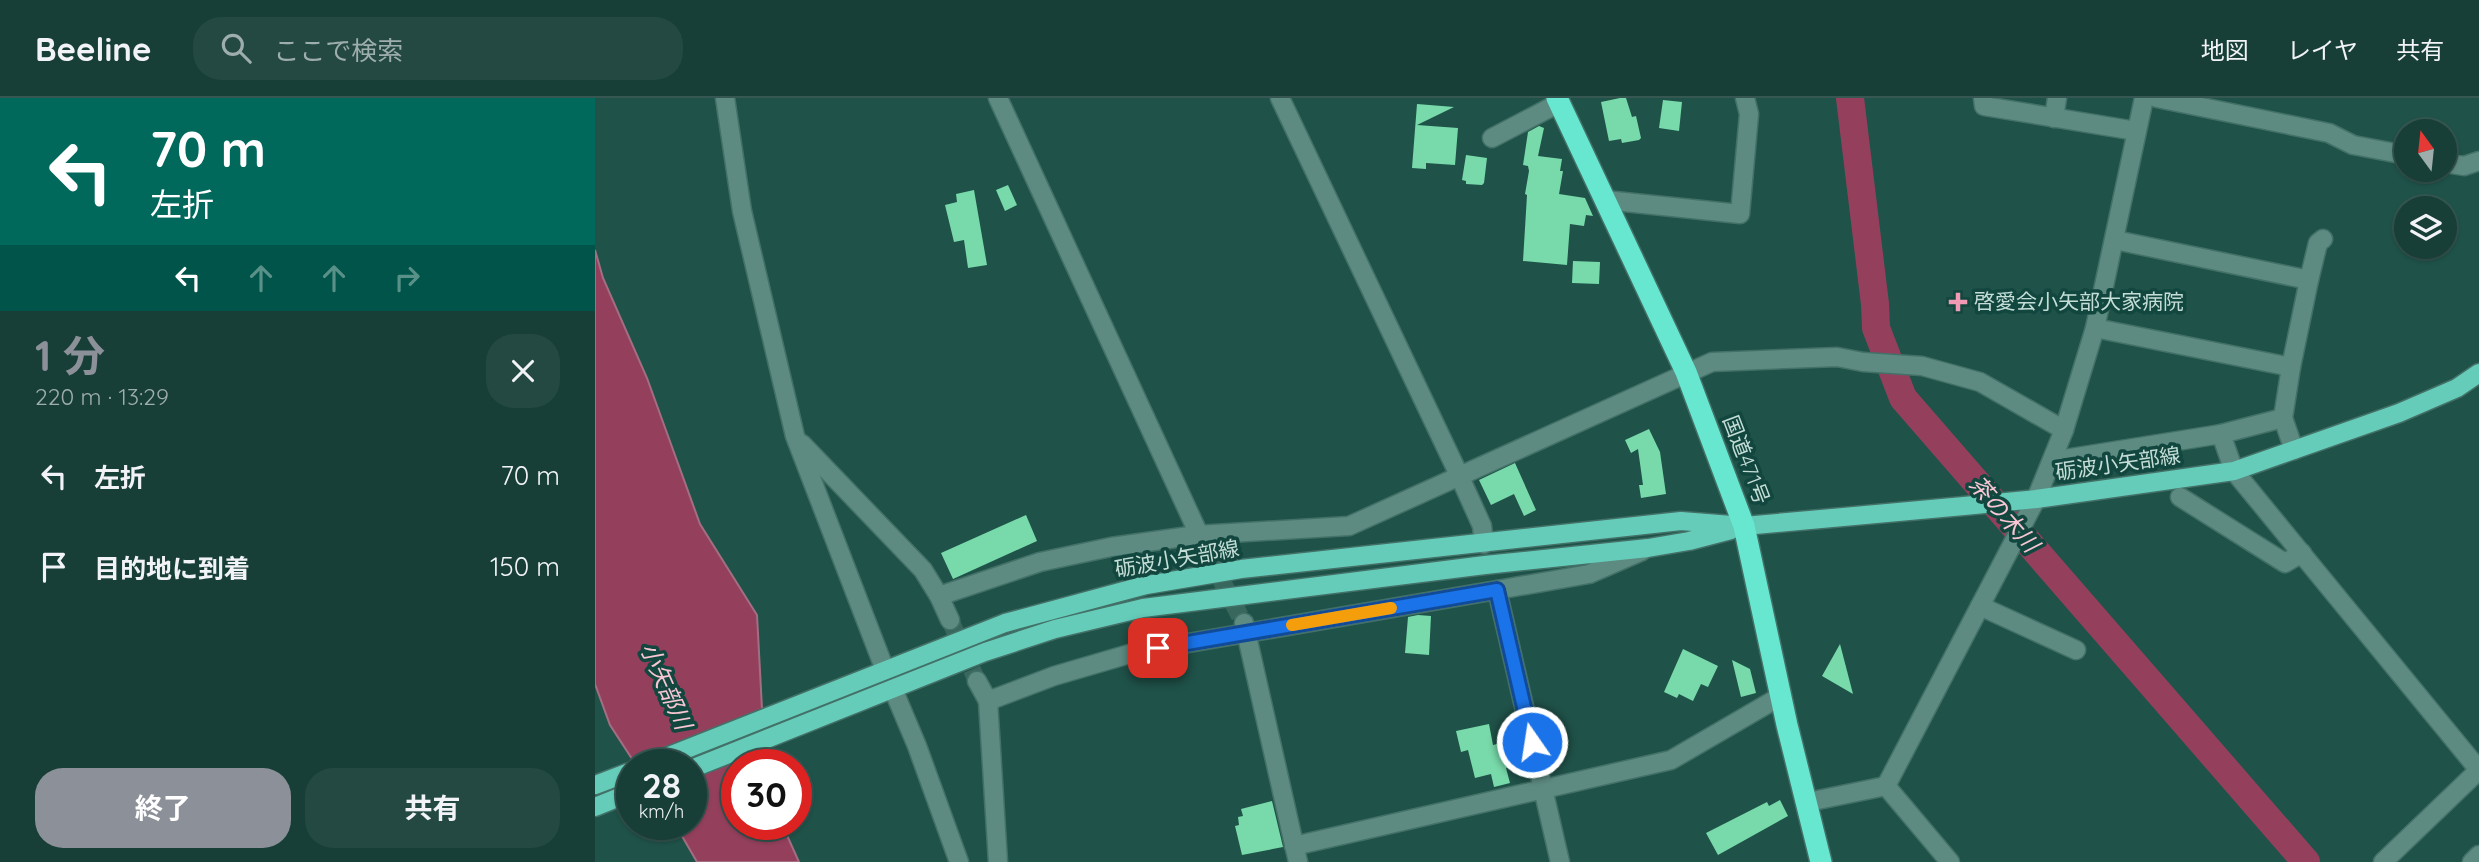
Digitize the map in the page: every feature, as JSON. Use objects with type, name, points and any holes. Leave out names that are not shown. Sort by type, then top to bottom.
[{"type":"highway","name":"国道471号","points":[[1558,101],[1686,372],[1744,526],[1821,862]]},
{"type":"main road","name":"砺波小矢部線","points":[[686,749],[1005,623],[1146,585],[1241,569],[1681,521],[1744,526],[2036,499],[2234,471],[2399,413],[2457,388],[2479,373]]},
{"type":"main road","name":"砺波小矢部線","points":[[707,763],[997,648],[1055,629],[1143,608],[1648,548],[1689,541],[1744,526]]},
{"type":"main road","points":[[595,785],[616,777]]},
{"type":"main road","points":[[595,807],[616,798]]},
{"type":"street","points":[[725,98],[742,211],[795,436],[878,673]]},
{"type":"street","points":[[997,98],[1207,552]]},
{"type":"street","points":[[1280,98],[1459,475],[1482,526],[1484,544]]},
{"type":"street","points":[[1605,200],[1740,214],[1749,114],[1745,98]]},
{"type":"street","points":[[1983,98],[1985,106],[2136,131]]},
{"type":"street","points":[[2054,118],[2057,98]]},
{"type":"street","points":[[1886,786],[2036,499],[2064,430],[2095,328],[2144,98]]},
{"type":"street","points":[[2157,98],[2329,133],[2353,145],[2394,153]]},
{"type":"street","points":[[1492,138],[1558,101]]},
{"type":"street","points":[[2457,165],[2464,166],[2479,160]]},
{"type":"street","points":[[2294,450],[2283,418],[2309,280],[2318,243],[2323,239]]},
{"type":"street","points":[[2115,240],[2309,280]]},
{"type":"street","points":[[2095,328],[2291,367]]},
{"type":"street","points":[[939,596],[1040,562],[1111,547],[1198,535],[1349,526],[1713,362],[1837,357],[1863,362],[1922,366],[1980,382],[2064,430]]},
{"type":"street","points":[[2052,461],[2221,434],[2283,418]]},
{"type":"street","points":[[2221,434],[2234,471],[2479,770],[2383,862]]},
{"type":"street","points":[[795,436],[922,570],[939,596],[950,620]]},
{"type":"street","points":[[2180,497],[2285,563],[2302,554]]},
{"type":"street","points":[[988,701],[1136,652],[1245,627],[1589,574],[1648,548]]},
{"type":"street","points":[[1497,590],[1560,862]]},
{"type":"street","points":[[1980,606],[2076,650]]},
{"type":"street","points":[[1245,627],[1296,854],[1543,789],[1671,760],[1781,696]]},
{"type":"street","points":[[977,681],[988,701],[998,862]]},
{"type":"street","points":[[887,692],[917,746],[959,862]]},
{"type":"street","points":[[1808,802],[1886,786]]},
{"type":"street","points":[[1886,786],[1950,862]]},
{"type":"street","points":[[2472,862],[2479,855]]},
{"type":"water","name":"小矢部川","points":[[595,250],[603,278],[647,378],[700,524],[757,615],[764,749],[721,749],[721,840],[789,840],[799,862],[697,862],[684,840],[707,840],[707,749],[626,749],[610,725],[595,684]]},
{"type":"building","points":[[1626,98],[1632,117],[1636,116],[1641,138],[1639,140],[1622,143],[1621,139],[1609,141],[1601,102]]},
{"type":"building","points":[[1663,100],[1682,102],[1679,131],[1659,128]]},
{"type":"building","points":[[1417,104],[1454,107],[1417,125],[1458,128],[1455,165],[1426,163],[1426,169],[1412,168]]},
{"type":"building","points":[[1539,126],[1544,128],[1538,156],[1562,159],[1559,194],[1585,198],[1593,216],[1586,215],[1584,226],[1570,224],[1567,265],[1523,261],[1525,194],[1529,171],[1528,166],[1523,165],[1528,132]]},
{"type":"building","points":[[1466,155],[1487,158],[1482,185],[1466,184],[1466,181],[1462,180]]},
{"type":"building","points":[[1008,185],[1017,205],[1005,211],[996,190]]},
{"type":"building","points":[[974,190],[987,265],[968,268],[964,240],[954,242],[945,205],[957,202],[956,194]]},
{"type":"building","points":[[1573,261],[1600,262],[1599,284],[1572,283]]},
{"type":"building","points":[[1649,429],[1660,452],[1666,494],[1641,498],[1639,485],[1643,485],[1638,449],[1631,453],[1625,440]]},
{"type":"building","points":[[1515,463],[1536,510],[1524,516],[1514,494],[1491,505],[1479,480]]},
{"type":"building","points":[[1026,515],[1037,541],[953,579],[941,553]]},
{"type":"building","points":[[1431,616],[1429,655],[1405,653],[1408,617]]},
{"type":"building","points":[[1840,644],[1846,667],[1853,694],[1822,676]]},
{"type":"building","points":[[1683,649],[1718,666],[1708,687],[1701,684],[1693,701],[1679,694],[1677,698],[1664,692]]},
{"type":"building","points":[[1732,660],[1750,669],[1756,693],[1741,697]]},
{"type":"building","points":[[1489,724],[1493,745],[1518,739],[1521,755],[1509,757],[1511,767],[1506,768],[1510,783],[1494,787],[1491,774],[1475,778],[1468,750],[1461,752],[1456,731]]},
{"type":"building","points":[[1780,800],[1788,816],[1718,855],[1706,833],[1767,802],[1769,806]]},
{"type":"building","points":[[1272,801],[1283,847],[1242,855],[1235,826],[1239,825],[1238,817],[1243,816],[1241,809]]},
{"type":"waterway","name":"茶の木川","points":[[1850,98],[1876,328],[1903,398],[2306,862]]},
{"type":"tunnel","points":[[1207,552],[1243,622]]},
{"type":"tunnel","points":[[950,620],[977,681]]},
{"type":"slow traffic","points":[[1292,625],[1391,608]]},
{"type":"place","name":"啓愛会小矢部大家病院","points":[[1958,302]]},
{"type":"route","points":[[1158,648],[1497,590],[1532,742]]}]
